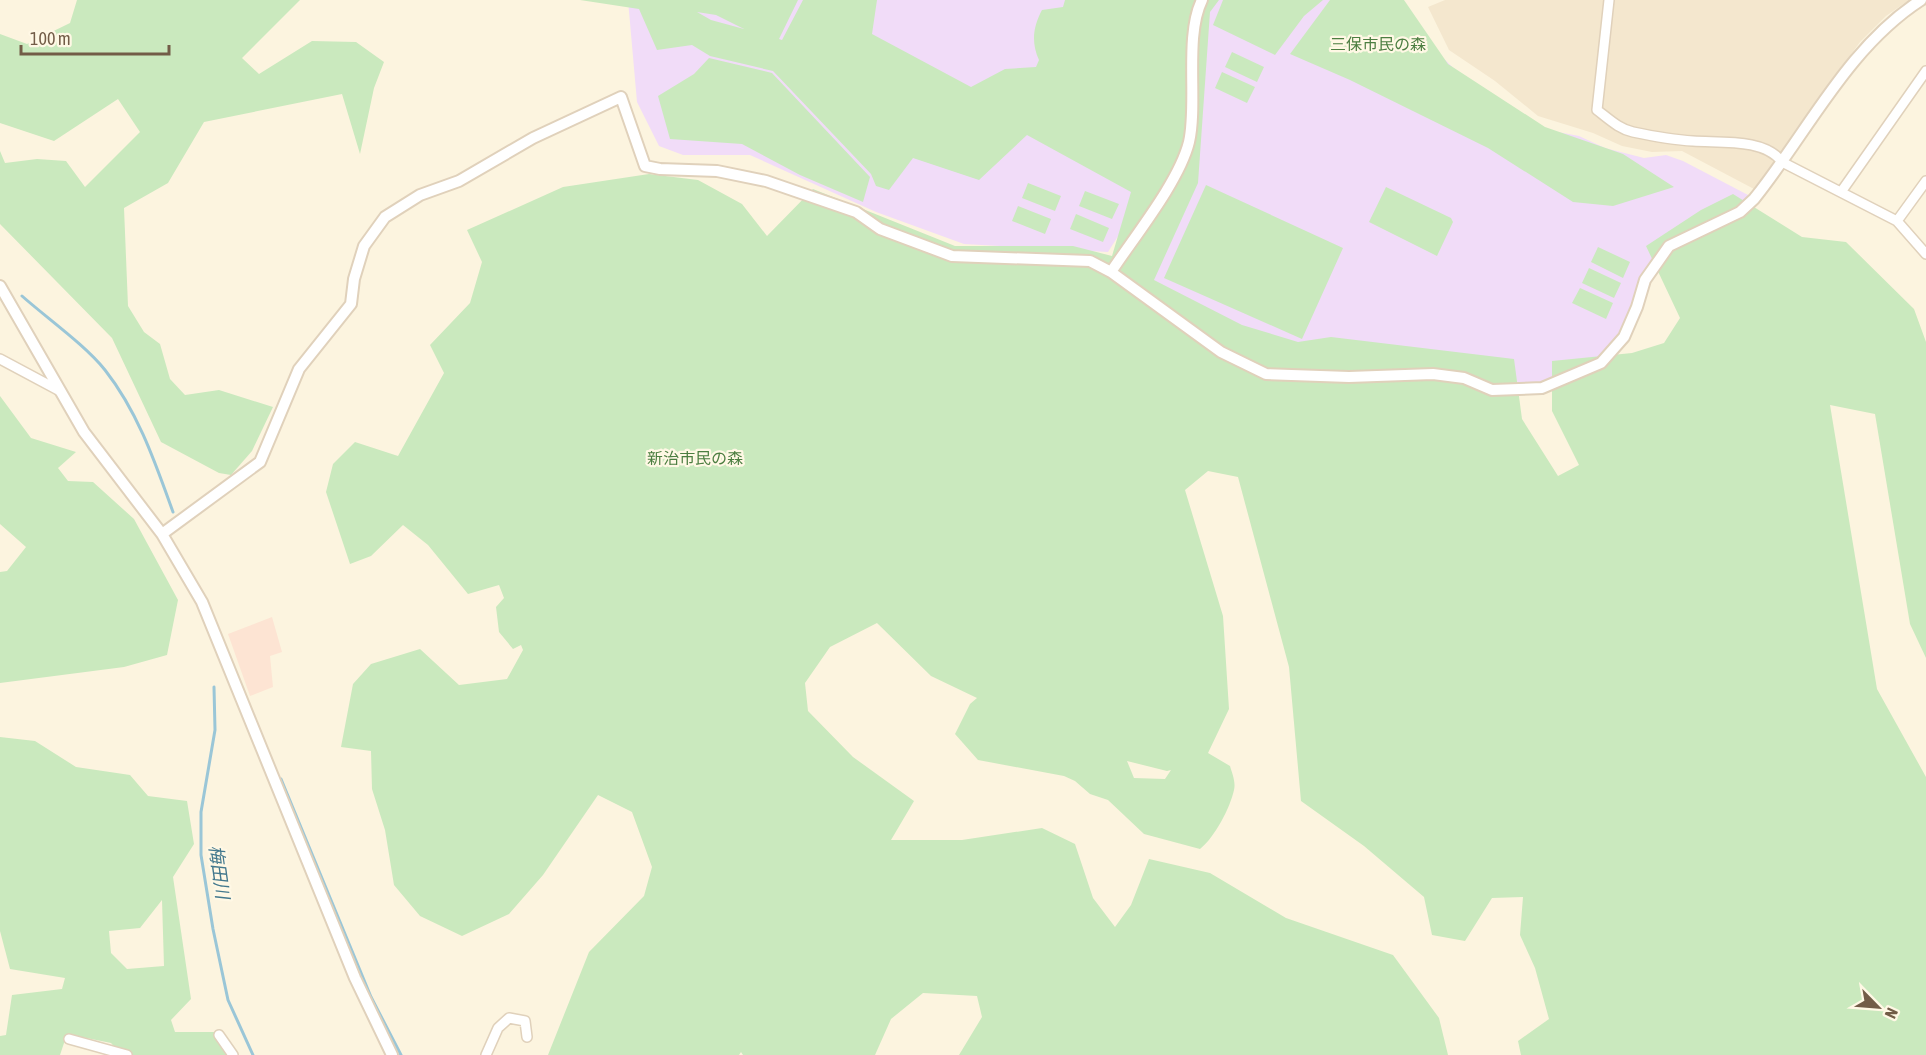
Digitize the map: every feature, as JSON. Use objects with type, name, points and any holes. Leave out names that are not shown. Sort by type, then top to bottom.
[{"type":"street","points":[[1111,272],[1178,170],[1189,141],[1194,43],[1202,0]]},
{"type":"street","points":[[1609,0],[1598,111],[1617,126],[1634,132],[1692,141],[1755,146],[1898,221],[1926,254]]},
{"type":"street","points":[[162,534],[260,462],[300,369],[351,304],[354,279],[364,246],[385,217],[420,195],[459,181],[533,138],[621,97],[645,166],[660,169],[717,171],[766,181],[856,212],[880,229],[952,256],[1090,261],[1111,272],[1221,352],[1266,374],[1349,377],[1433,374],[1464,378],[1492,390],[1542,388],[1601,363],[1624,337],[1637,307],[1645,280],[1669,246],[1740,212],[1754,199],[1855,59],[1877,35],[1921,3]]},
{"type":"street","points":[[1841,192],[1926,71]]},
{"type":"street","points":[[1898,221],[1926,181]]},
{"type":"street","points":[[0,286],[84,432],[162,534],[202,602],[355,978],[392,1055]]},
{"type":"street","points":[[0,359],[60,391]]},
{"type":"street","points":[[486,1055],[498,1028],[509,1018],[525,1021],[527,1037]]},
{"type":"street","points":[[219,1035],[233,1055]]},
{"type":"street","points":[[69,1039],[127,1055]]},
{"type":"shaded area","points":[[628,0],[1188,0],[1172,151],[1108,252],[964,244],[876,212],[750,155],[683,155],[659,146],[637,102]]},
{"type":"shaded area","points":[[1211,0],[1397,0],[1432,47],[1489,103],[1532,127],[1579,136],[1605,148],[1644,158],[1666,155],[1683,161],[1750,196],[1745,203],[1662,245],[1624,329],[1604,357],[1537,385],[1521,383],[1471,365],[1302,368],[1122,266]]},
{"type":"shaded area","points":[[1445,0],[1909,0],[1886,16],[1860,42],[1754,189],[1682,151],[1652,152],[1622,146],[1593,133],[1538,116],[1495,81],[1449,50],[1428,7]]},
{"type":"shaded area","points":[[272,617],[282,652],[270,656],[273,687],[250,696],[228,634]]},
{"type":"green space","points":[[77,0],[300,0],[242,58],[259,74],[312,41],[356,42],[384,62],[374,88],[360,154],[342,94],[204,122],[168,183],[124,208],[128,306],[144,332],[160,344],[170,379],[185,395],[219,390],[273,407],[252,451],[231,475],[219,473],[161,442],[112,338],[0,224],[0,151],[5,163],[37,159],[66,161],[85,187],[140,132],[118,99],[54,141],[0,123],[0,34],[27,44],[70,23]]},
{"type":"green space","name":"新治市民の森","points":[[580,0],[798,0],[779,39],[782,40],[803,0],[877,0],[872,34],[971,87],[1005,69],[1036,67],[1039,60],[1034,35],[1039,16],[1042,10],[1063,7],[1065,0],[1219,0],[1210,12],[1198,183],[1154,280],[1242,325],[1298,342],[1331,337],[1514,359],[1522,419],[1558,476],[1579,465],[1552,411],[1552,361],[1632,353],[1664,343],[1680,318],[1646,246],[1701,210],[1733,194],[1802,237],[1846,242],[1914,309],[1926,342],[1926,658],[1910,624],[1875,414],[1830,405],[1877,689],[1926,777],[1926,1055],[1521,1055],[1518,1041],[1549,1019],[1535,968],[1520,935],[1523,897],[1492,898],[1465,941],[1432,935],[1424,897],[1364,846],[1301,801],[1289,667],[1238,477],[1208,471],[1185,490],[1223,616],[1229,709],[1208,753],[1230,766],[1234,787],[1221,822],[1200,849],[1144,834],[1108,800],[1090,794],[1075,781],[1064,776],[978,760],[955,734],[970,704],[977,698],[931,676],[877,623],[830,647],[805,683],[808,711],[853,757],[914,801],[891,840],[962,840],[1042,828],[1075,844],[1093,898],[1115,927],[1131,905],[1149,859],[1210,873],[1286,918],[1393,955],[1439,1018],[1448,1055],[959,1055],[982,1017],[977,996],[923,993],[891,1019],[875,1055],[743,1055],[741,1052],[739,1055],[548,1055],[589,952],[644,896],[652,867],[632,812],[598,795],[543,875],[509,914],[462,936],[420,916],[394,885],[385,830],[372,789],[371,751],[341,747],[353,684],[371,664],[420,649],[459,685],[507,679],[523,650],[521,645],[513,649],[499,632],[496,607],[504,598],[499,585],[468,594],[428,545],[403,525],[371,556],[350,564],[326,492],[333,464],[355,442],[398,456],[444,373],[430,345],[470,303],[482,262],[467,230],[563,187],[649,174],[698,180],[742,204],[767,236],[813,189],[955,246],[1073,246],[1112,256],[1131,192],[1027,135],[979,180],[913,158],[889,190],[876,186],[871,174],[773,71],[710,56],[692,45],[657,50],[639,9]],"holes":[[[697,12],[716,15],[744,29],[711,20]],[[1127,761],[1167,771],[1171,770],[1165,779],[1134,778]]]},
{"type":"green space","points":[[1223,0],[1323,0],[1304,16],[1275,55],[1213,25]]},
{"type":"green space","name":"三保市民の森","points":[[1330,0],[1404,0],[1448,64],[1545,127],[1623,154],[1674,187],[1613,206],[1573,202],[1488,148],[1350,80],[1290,54]]},
{"type":"green space","points":[[1232,52],[1264,67],[1257,82],[1225,67]]},
{"type":"green space","points":[[709,58],[772,73],[870,177],[863,202],[800,175],[742,144],[670,139],[658,96],[694,74]]},
{"type":"green space","points":[[1222,72],[1255,87],[1247,103],[1215,88]]},
{"type":"green space","points":[[1028,183],[1061,196],[1055,211],[1022,198]]},
{"type":"green space","points":[[1206,185],[1343,248],[1302,339],[1164,278]]},
{"type":"green space","points":[[1386,187],[1451,218],[1453,222],[1437,256],[1369,222]]},
{"type":"green space","points":[[1085,191],[1119,204],[1112,219],[1079,206]]},
{"type":"green space","points":[[1018,206],[1051,219],[1045,234],[1012,221]]},
{"type":"green space","points":[[1076,214],[1109,228],[1103,242],[1070,229]]},
{"type":"green space","points":[[1598,247],[1630,262],[1623,278],[1591,262]]},
{"type":"green space","points":[[1589,268],[1621,283],[1614,298],[1582,283]]},
{"type":"green space","points":[[1580,288],[1613,303],[1606,319],[1572,303]]},
{"type":"green space","points":[[0,396],[31,438],[76,452],[58,468],[68,481],[93,482],[134,519],[178,600],[167,655],[124,667],[0,683],[0,572],[7,571],[26,547],[0,524]]},
{"type":"green space","points":[[0,737],[35,741],[76,767],[130,775],[148,796],[187,801],[194,844],[173,877],[191,999],[171,1020],[175,1032],[214,1032],[230,1055],[122,1055],[111,1043],[67,1034],[60,1055],[0,1055],[0,1036],[6,1035],[12,995],[62,989],[65,978],[10,969],[0,931]],"holes":[[[162,900],[164,966],[127,969],[111,953],[109,931],[140,928]]]},
{"type":"waterway","points":[[22,296],[87,351],[117,386],[145,438],[173,512]]},
{"type":"waterway","name":"梅田川","points":[[214,687],[215,730],[201,812],[201,855],[228,1000],[253,1055]]},
{"type":"waterway","points":[[281,779],[371,997],[401,1055]]}]
